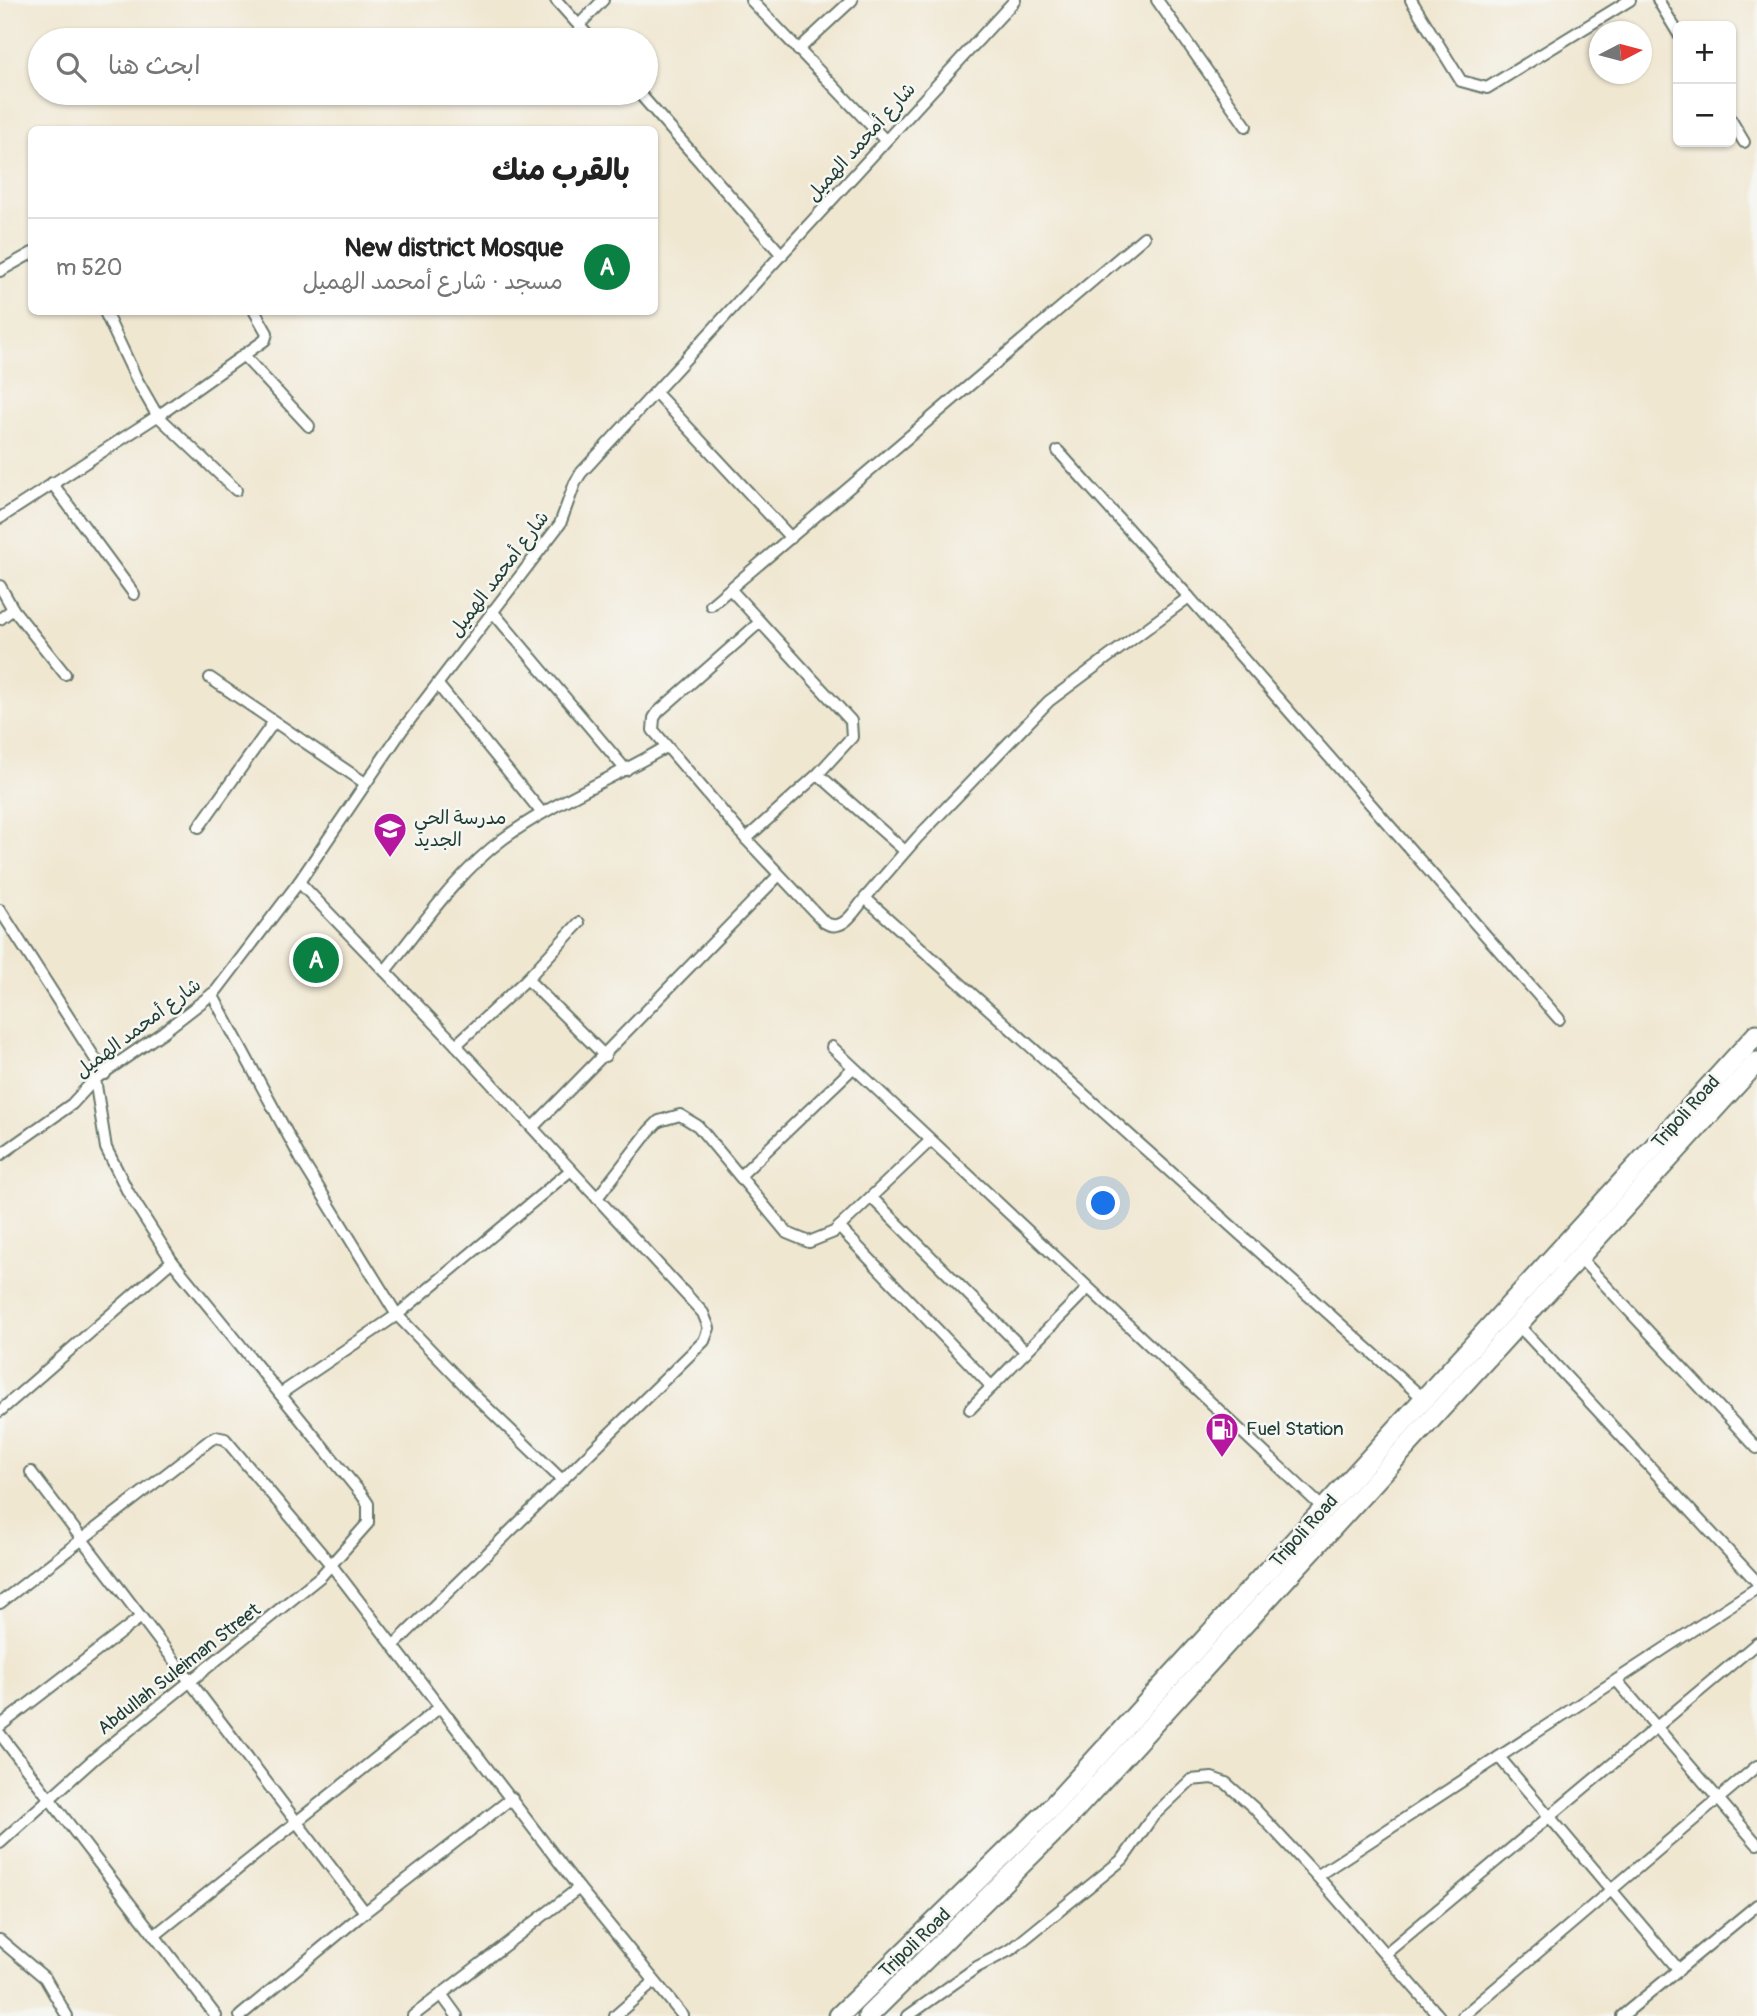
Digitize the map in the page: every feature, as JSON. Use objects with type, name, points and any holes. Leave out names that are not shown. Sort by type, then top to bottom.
[{"type":"highway","name":"Tripoli Road","points":[[839,2016],[1049,1810],[1757,1034]]},
{"type":"highway","points":[[868,2016],[1062,1824],[1757,1062]]},
{"type":"street","points":[[556,0],[582,28]]},
{"type":"street","points":[[579,25],[603,0]]},
{"type":"street","points":[[751,0],[885,140]]},
{"type":"street","points":[[798,50],[852,0]]},
{"type":"street","name":"شارع أمحمد الهميل","points":[[0,1155],[72,1104],[100,1076],[212,994],[299,882],[365,783],[560,524],[581,473],[1015,0]]},
{"type":"street","points":[[1157,0],[1247,126]]},
{"type":"street","points":[[1412,0],[1461,81],[1488,89],[1630,0]]},
{"type":"street","points":[[1658,0],[1673,25]]},
{"type":"street","points":[[650,105],[782,255]]},
{"type":"street","points":[[1736,128],[1744,142]]},
{"type":"street","points":[[711,605],[1144,237]]},
{"type":"street","points":[[0,271],[28,255]]},
{"type":"street","points":[[106,315],[157,415],[236,490]]},
{"type":"street","points":[[0,518],[157,415],[268,337],[257,315]]},
{"type":"street","points":[[243,355],[309,426]]},
{"type":"street","points":[[656,393],[791,538]]},
{"type":"street","points":[[1058,451],[1559,1019]]},
{"type":"street","points":[[52,483],[134,594]]},
{"type":"street","points":[[0,586],[13,609],[65,674]]},
{"type":"street","points":[[730,590],[853,724],[852,737],[818,774],[746,839]]},
{"type":"street","points":[[760,622],[654,718],[653,730],[746,839],[828,925],[844,923],[905,851],[1049,701],[1189,597]]},
{"type":"street","points":[[0,619],[13,609]]},
{"type":"street","points":[[492,611],[626,770]]},
{"type":"street","points":[[210,678],[365,783]]},
{"type":"street","points":[[438,685],[542,813]]},
{"type":"street","points":[[199,827],[274,723]]},
{"type":"street","points":[[385,971],[464,873],[503,839],[542,813],[666,747]]},
{"type":"street","points":[[818,774],[905,851]]},
{"type":"street","points":[[533,1127],[606,1056],[779,875]]},
{"type":"street","points":[[299,882],[533,1127],[703,1313],[709,1328],[704,1341],[393,1646]]},
{"type":"street","points":[[865,898],[1424,1400]]},
{"type":"street","points":[[0,910],[100,1076],[106,1149],[117,1174],[172,1261],[279,1394],[397,1315],[571,1170]]},
{"type":"street","points":[[456,1045],[527,979],[579,923]]},
{"type":"street","points":[[527,979],[606,1056]]},
{"type":"street","points":[[212,994],[302,1161],[397,1315],[562,1480]]},
{"type":"street","points":[[832,1047],[1323,1508]]},
{"type":"street","points":[[740,1176],[853,1068]]},
{"type":"street","points":[[597,1198],[649,1131],[670,1116],[688,1118],[787,1233],[809,1242],[822,1239],[839,1227],[930,1141]]},
{"type":"street","points":[[871,1197],[1026,1352]]},
{"type":"street","points":[[839,1227],[992,1387]]},
{"type":"street","points":[[1580,1258],[1757,1448]]},
{"type":"street","points":[[0,1410],[172,1261]]},
{"type":"street","points":[[970,1409],[1087,1289]]},
{"type":"street","points":[[1519,1326],[1757,1582]]},
{"type":"street","name":"Abdullah Suleiman Street","points":[[0,1843],[47,1798],[332,1566],[364,1532],[370,1515],[362,1495],[279,1394]]},
{"type":"street","points":[[0,1603],[210,1440],[219,1436],[227,1441],[332,1566],[579,1888],[683,2016]]},
{"type":"street","points":[[31,1472],[365,1912]]},
{"type":"street","points":[[1317,1876],[1757,1588]]},
{"type":"street","points":[[0,1726],[141,1617]]},
{"type":"street","points":[[1385,1954],[1757,1643]]},
{"type":"street","points":[[1617,1681],[1757,1844]]},
{"type":"street","points":[[154,1936],[440,1707]]},
{"type":"street","points":[[0,1734],[216,2016]]},
{"type":"street","points":[[1499,1757],[1679,1970]]},
{"type":"street","points":[[1463,2016],[1757,1766]]},
{"type":"street","points":[[908,2016],[977,1968],[1012,1949],[1123,1859],[1153,1816],[1191,1780],[1205,1777],[1226,1783],[1254,1808],[1439,2016]]},
{"type":"street","points":[[240,2016],[365,1912],[512,1798]]},
{"type":"street","points":[[413,2016],[579,1888]]},
{"type":"street","points":[[1622,2016],[1757,1905]]},
{"type":"street","points":[[0,1940],[45,1979],[66,2016]]},
{"type":"street","points":[[615,2016],[653,1982]]},
{"type":"street","points":[[441,1994],[457,2016]]},
{"type":"place","name":"مدرسة الحي الجديد","points":[[390,859]]},
{"type":"place","name":"New district Mosque","points":[[316,960]]},
{"type":"place","name":"Fuel Station","points":[[1222,1459]]}]
